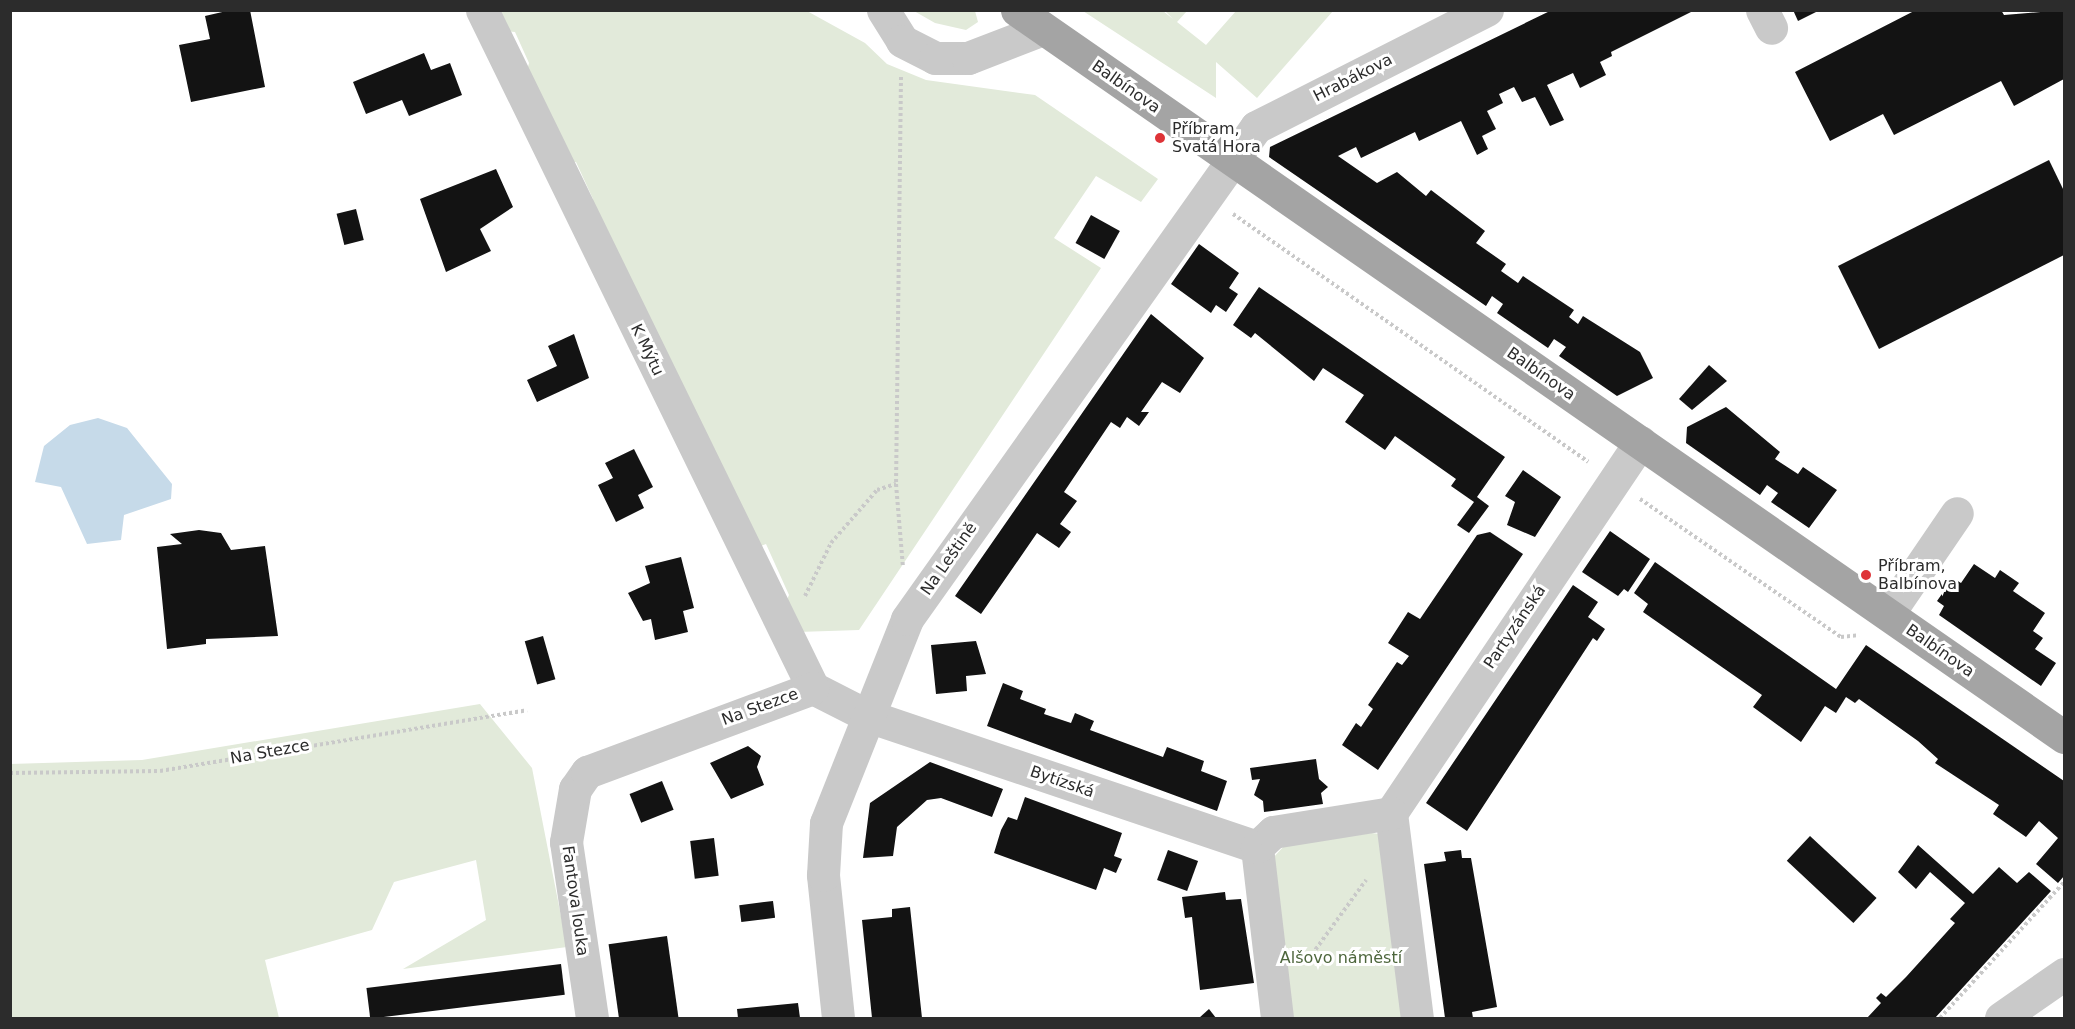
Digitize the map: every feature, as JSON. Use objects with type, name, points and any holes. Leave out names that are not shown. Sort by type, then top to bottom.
[{"type":"main road","name":"Balbínova","points":[[1017,10],[1259,180],[1640,442],[1877,625],[2064,737]]},
{"type":"street","name":"K Mýtu","points":[[482,10],[813,688]]},
{"type":"street","points":[[883,10],[902,41],[935,58],[968,58],[1043,29]]},
{"type":"street","name":"Hrabákova","points":[[1229,159],[1256,127],[1487,10]]},
{"type":"street","name":"Na Leštině","points":[[838,1018],[823,875],[826,823],[907,619],[1229,159]]},
{"type":"street","name":"Partyzánská","points":[[1393,826],[1640,442]]},
{"type":"street","points":[[1877,625],[1957,513]]},
{"type":"street","name":"Bytízská","points":[[813,688],[868,716],[1257,848]]},
{"type":"street","name":"Na Stezce","points":[[606,763],[813,688]]},
{"type":"street","name":"Fantova louka","points":[[592,1018],[566,842],[575,789],[587,772],[606,763]]},
{"type":"street","points":[[1276,1012],[1257,848],[1274,832],[1393,826],[1417,1018]]},
{"type":"street","points":[[2001,1018],[2063,974]]},
{"type":"path","points":[[902,41],[897,484],[907,619]]},
{"type":"path","points":[[1259,180],[1233,215],[1590,463]]},
{"type":"path","points":[[785,634],[831,543],[877,490],[897,484]]},
{"type":"path","points":[[1629,492],[1841,637],[1877,625]]},
{"type":"path","name":"Na Stezce","points":[[10,773],[160,771],[527,710]]},
{"type":"path","points":[[1276,1012],[1393,826]]},
{"type":"path","points":[[1940,1018],[2064,882]]},
{"type":"green space","points":[[494,11],[807,11],[865,43],[887,64],[926,80],[1035,95],[1158,179],[1141,202],[1096,176],[1054,238],[1101,268],[859,630],[798,632],[784,606],[789,595],[766,544],[756,548],[588,212],[593,199],[576,162],[566,164],[525,78],[529,63],[515,32],[504,31]]},
{"type":"green space","points":[[914,11],[975,11],[978,22],[966,30],[935,23]]},
{"type":"green space","points":[[1083,11],[1163,11],[1173,19],[1165,11],[1187,11],[1177,22],[1206,45],[1236,11],[1333,11],[1257,98],[1216,62],[1216,98]]},
{"type":"green space","points":[[480,704],[532,768],[567,947],[403,969],[486,920],[476,860],[394,882],[372,930],[265,960],[279,1018],[11,1018],[10,764],[142,760]]},
{"type":"green space","name":"Alšovo náměstí","points":[[1371,833],[1380,834],[1404,1018],[1286,1018],[1272,859],[1284,846]]},
{"type":"water","points":[[98,418],[127,428],[172,484],[171,499],[124,515],[121,540],[87,544],[61,487],[35,482],[44,446],[70,425]]},
{"type":"building","points":[[231,10],[250,10],[265,87],[191,102],[179,45],[210,39],[205,16]]},
{"type":"building","points":[[1552,10],[1695,10],[1611,52],[1612,56],[1600,62],[1606,75],[1580,88],[1573,73],[1547,85],[1564,120],[1550,126],[1535,97],[1522,102],[1514,87],[1499,94],[1503,103],[1487,111],[1496,129],[1482,136],[1488,149],[1477,155],[1461,121],[1419,141],[1415,132],[1361,158],[1356,147],[1338,156],[1377,183],[1397,172],[1426,196],[1431,190],[1485,231],[1476,243],[1506,264],[1501,271],[1518,283],[1523,276],[1574,310],[1569,317],[1578,324],[1583,316],[1640,352],[1653,378],[1617,396],[1559,356],[1566,347],[1554,339],[1548,348],[1497,313],[1503,304],[1492,296],[1486,306],[1269,157],[1270,147]]},
{"type":"building","points":[[1793,10],[1820,10],[1798,21]]},
{"type":"building","points":[[1916,10],[2001,10],[2004,15],[2064,10],[2064,79],[2014,106],[2001,81],[1894,135],[1883,114],[1830,141],[1795,72]]},
{"type":"building","points":[[424,53],[431,70],[450,63],[462,95],[409,116],[402,100],[366,114],[353,82]]},
{"type":"building","points":[[2049,160],[2064,191],[2064,255],[1879,349],[1838,266]]},
{"type":"building","points":[[496,169],[513,207],[480,229],[491,251],[446,272],[420,199]]},
{"type":"building","points":[[356,209],[364,240],[344,245],[337,214]]},
{"type":"building","points":[[1091,215],[1120,231],[1104,259],[1075,243]]},
{"type":"building","points":[[1199,244],[1239,273],[1229,288],[1238,294],[1226,312],[1216,305],[1211,313],[1171,284]]},
{"type":"building","points":[[1259,287],[1505,457],[1477,497],[1489,506],[1469,533],[1457,525],[1474,502],[1451,486],[1456,479],[1395,436],[1385,450],[1345,422],[1364,395],[1323,368],[1314,381],[1255,333],[1251,338],[1233,325]]},
{"type":"building","points":[[1151,314],[1204,358],[1180,393],[1162,382],[1141,412],[1149,412],[1139,426],[1127,417],[1120,428],[1111,422],[1064,492],[1077,501],[1060,524],[1071,532],[1059,548],[1037,533],[981,614],[955,596]]},
{"type":"building","points":[[574,334],[589,378],[537,402],[527,380],[557,366],[548,346]]},
{"type":"building","points":[[1709,365],[1727,381],[1692,410],[1679,399]]},
{"type":"building","points":[[1726,407],[1780,452],[1775,459],[1798,474],[1803,467],[1837,490],[1809,528],[1771,502],[1778,493],[1767,485],[1760,495],[1686,443],[1687,427]]},
{"type":"building","points":[[634,449],[653,487],[638,495],[644,508],[616,522],[598,485],[613,478],[605,463]]},
{"type":"building","points":[[1523,470],[1561,497],[1535,537],[1507,525],[1515,502],[1505,496]]},
{"type":"building","points":[[199,530],[221,533],[231,550],[265,546],[278,636],[206,639],[206,644],[167,649],[157,547],[182,544],[170,534]]},
{"type":"building","points":[[1610,531],[1650,559],[1628,592],[1624,589],[1618,596],[1582,572]]},
{"type":"building","points":[[1490,532],[1523,554],[1378,770],[1342,745],[1356,723],[1361,727],[1373,709],[1368,705],[1397,662],[1402,665],[1409,656],[1388,643],[1408,612],[1420,619],[1477,535]]},
{"type":"building","points":[[681,557],[694,608],[683,611],[688,632],[655,640],[651,619],[643,621],[628,593],[650,583],[645,566]]},
{"type":"building","points":[[1655,562],[1836,689],[1866,645],[2064,781],[2064,876],[2058,883],[2036,864],[2058,838],[2039,821],[2026,837],[1993,814],[1999,805],[1935,763],[1938,759],[1918,741],[1859,699],[1855,703],[1846,697],[1836,713],[1825,706],[1801,742],[1753,707],[1762,695],[1643,612],[1648,604],[1634,593]]},
{"type":"building","points":[[1974,564],[1995,578],[2000,570],[2019,583],[2013,591],[2045,613],[2033,631],[2043,638],[2035,649],[2056,663],[2041,686],[1939,615],[1944,606],[1937,601],[1953,578],[1961,583]]},
{"type":"building","points":[[1573,585],[1598,602],[1588,617],[1605,629],[1597,641],[1593,638],[1467,831],[1426,803]]},
{"type":"building","points":[[543,636],[555,679],[537,684],[525,641]]},
{"type":"building","points":[[976,641],[986,674],[966,676],[967,691],[936,694],[931,645]]},
{"type":"building","points":[[1003,683],[1023,691],[1020,699],[1046,709],[1044,714],[1071,723],[1075,713],[1094,721],[1090,730],[1163,757],[1167,747],[1204,761],[1201,771],[1227,781],[1217,811],[987,726]]},
{"type":"building","points":[[748,746],[761,756],[757,767],[764,785],[731,799],[710,763]]},
{"type":"building","points":[[1316,759],[1319,779],[1328,787],[1321,793],[1323,804],[1264,812],[1263,801],[1254,795],[1260,779],[1252,780],[1250,768]]},
{"type":"building","points":[[930,762],[1003,789],[992,817],[941,798],[927,800],[897,827],[893,856],[863,858],[870,803]]},
{"type":"building","points":[[662,781],[674,810],[641,823],[630,794]]},
{"type":"building","points":[[1025,797],[1122,833],[1114,856],[1122,859],[1116,873],[1104,868],[1096,890],[994,853],[1001,830],[1008,817],[1017,820]]},
{"type":"building","points":[[1810,836],[1877,898],[1853,923],[1787,861]]},
{"type":"building","points":[[714,838],[719,876],[695,879],[690,841]]},
{"type":"building","points":[[1918,845],[1973,894],[1999,867],[2017,883],[2029,872],[2051,891],[1935,1018],[1867,1018],[1881,1003],[1876,998],[1881,993],[1886,997],[1906,977],[1955,923],[1950,919],[1965,903],[1930,872],[1916,889],[1898,872]]},
{"type":"building","points":[[1168,850],[1198,861],[1187,891],[1157,880]]},
{"type":"building","points":[[1461,850],[1462,858],[1471,858],[1497,1007],[1472,1012],[1473,1018],[1445,1018],[1424,864],[1446,861],[1444,852]]},
{"type":"building","points":[[1225,892],[1226,900],[1241,899],[1254,983],[1200,990],[1192,917],[1185,918],[1182,897]]},
{"type":"building","points":[[773,901],[775,918],[741,922],[739,905]]},
{"type":"building","points":[[910,907],[922,1018],[872,1018],[862,920],[892,917],[892,909]]},
{"type":"building","points":[[667,936],[679,1018],[619,1018],[609,944]]},
{"type":"building","points":[[561,964],[565,995],[370,1018],[366,988]]},
{"type":"building","points":[[798,1003],[800,1018],[738,1018],[737,1009]]},
{"type":"building","points":[[1209,1009],[1216,1018],[1199,1018]]},
{"type":"place","name":"Příbram, Svatá Hora","points":[[1160,138]]},
{"type":"place","name":"Příbram, Balbínova","points":[[1866,575]]}]
